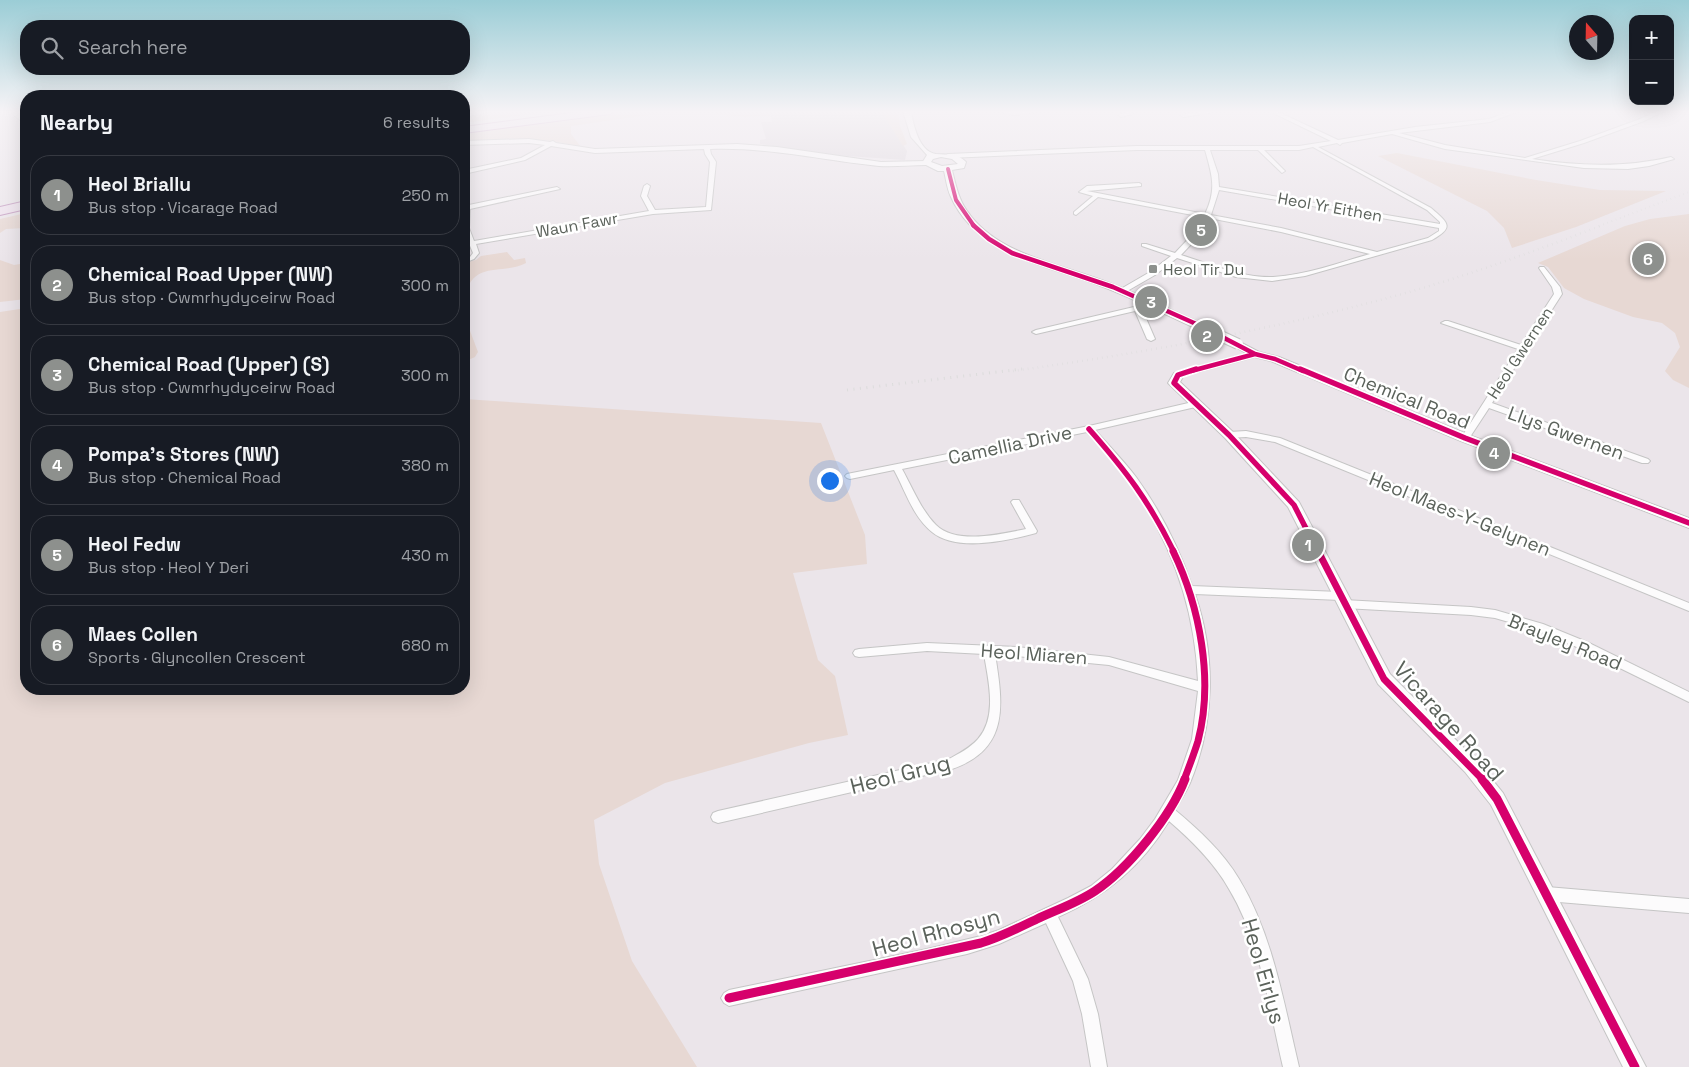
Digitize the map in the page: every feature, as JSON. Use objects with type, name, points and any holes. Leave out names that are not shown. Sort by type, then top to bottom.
[{"type":"highway","points":[[0,211],[20,206]]},
{"type":"highway","points":[[0,215],[20,211]]},
{"type":"street","points":[[470,171],[516,161]]},
{"type":"street","name":"Waun Fawr","points":[[472,243],[653,212],[709,209],[713,165],[712,161]]},
{"type":"street","points":[[858,161],[881,164],[926,163],[934,168],[948,169],[956,168],[962,162],[959,161]]},
{"type":"street","points":[[1122,292],[1165,266],[1194,237],[1208,216],[1217,188],[1210,161]]},
{"type":"street","points":[[1272,161],[1282,171]]},
{"type":"street","points":[[1144,245],[1176,257],[1236,274],[1272,279],[1303,275],[1438,236],[1444,227],[1443,222],[1429,209],[1340,161]]},
{"type":"street","points":[[1533,161],[1582,167],[1617,168],[1643,166],[1664,161]]},
{"type":"street","points":[[948,169],[951,191],[956,204],[989,239],[1008,251],[1088,278],[1199,326]]},
{"type":"street","points":[[647,186],[644,196],[653,212]]},
{"type":"street","points":[[1139,186],[1087,188],[1082,192],[1281,230],[1376,254]]},
{"type":"street","name":"Heol Yr Eithen","points":[[1217,188],[1444,227]]},
{"type":"street","points":[[470,207],[558,189]]},
{"type":"street","points":[[1076,213],[1096,196]]},
{"type":"street","points":[[470,238],[475,256],[470,258]]},
{"type":"street","name":"Heol Gwernen","points":[[1465,438],[1558,294],[1556,287],[1542,268]]},
{"type":"street","points":[[1036,332],[1151,304]]},
{"type":"street","points":[[1138,308],[1151,339]]},
{"type":"street","points":[[1445,323],[1522,348]]},
{"type":"street","name":"Chemical Road","points":[[1199,326],[1255,354],[1275,359],[1465,438],[1689,523]]},
{"type":"street","points":[[1178,375],[1255,354]]},
{"type":"street","name":"Vicarage Road","points":[[1178,375],[1174,384],[1198,404],[1229,435],[1294,505],[1384,679],[1399,697],[1469,764],[1497,799],[1635,1067]]},
{"type":"street","name":"Camellia Drive","points":[[850,476],[1089,429],[1198,404]]},
{"type":"street","name":"Llys Gwernen","points":[[1487,404],[1645,461]]},
{"type":"street","name":"Heol Rhosyn","points":[[729,998],[951,951],[995,939],[1087,896],[1136,856],[1168,812],[1184,782],[1196,752],[1203,721],[1205,688],[1204,653],[1177,555],[1157,516],[1133,479],[1089,429]]},
{"type":"street","name":"Heol Maes-Y-Gelynen","points":[[1229,435],[1246,434],[1277,440],[1689,607]]},
{"type":"street","points":[[897,468],[935,530],[948,536],[969,540],[991,540],[1032,531],[1016,502]]},
{"type":"street","name":"Brayley Road","points":[[1188,590],[1342,600],[1495,614],[1539,627],[1583,645],[1689,697]]},
{"type":"street","name":"Heol Miaren","points":[[859,653],[927,647],[989,650],[1109,661],[1205,688]]},
{"type":"street","name":"Heol Grug","points":[[718,817],[952,764],[970,755],[983,744],[995,719],[996,702],[989,650]]},
{"type":"street","name":"Heol Eirlys","points":[[1168,812],[1197,837],[1234,884],[1256,929],[1291,1067]]},
{"type":"street","points":[[1547,894],[1689,906]]},
{"type":"street","points":[[1048,914],[1080,979],[1090,1014],[1099,1067]]},
{"type":"shaded area","points":[[1387,161],[1437,161],[1600,190],[1666,191],[1576,227],[1512,248],[1504,228],[1487,211]]},
{"type":"shaded area","points":[[20,214],[20,228],[6,229],[0,233],[0,219]]},
{"type":"shaded area","points":[[1689,214],[1689,388],[1673,380],[1665,371],[1680,347],[1675,333],[1662,323],[1633,317],[1584,299],[1564,288],[1548,267],[1538,263],[1625,226],[1650,219]]},
{"type":"shaded area","points":[[507,252],[514,260],[525,258],[526,263],[517,267],[481,273],[470,284],[470,262],[481,256]]},
{"type":"shaded area","points":[[0,260],[14,265],[20,264],[20,300],[0,302]]},
{"type":"shaded area","points":[[20,309],[20,695],[470,695],[470,399],[821,423],[865,535],[867,564],[793,573],[818,660],[835,676],[848,735],[809,743],[665,783],[594,820],[599,864],[632,961],[697,1067],[0,1067],[0,312]]},
{"type":"shaded area","points":[[470,331],[478,352],[475,357],[470,359]]},
{"type":"railway","points":[[1599,226],[1689,192]]},
{"type":"railway","points":[[1013,371],[1198,341],[1335,312],[1465,275],[1603,225]]},
{"type":"railway","points":[[847,390],[1022,369]]},
{"type":"cycle path","points":[[948,169],[952,190],[966,217],[980,232],[1000,247],[1012,253],[1095,280],[1185,319],[1255,354],[1275,359],[1465,438],[1689,523]]},
{"type":"cycle path","points":[[1255,354],[1186,372],[1178,375],[1174,383],[1229,435],[1294,505],[1384,679],[1471,767],[1497,799],[1635,1067]]},
{"type":"cycle path","points":[[729,998],[940,953],[999,937],[1073,903],[1096,890],[1127,864],[1160,823],[1184,782],[1198,739],[1204,695],[1202,650],[1193,605],[1178,562],[1158,520],[1129,474],[1089,429]]},
{"type":"place","name":"Heol Fedw","points":[[1201,230]]},
{"type":"place","name":"Maes Collen","points":[[1648,259]]},
{"type":"place","name":"Heol Tir Du","points":[[1153,269]]},
{"type":"place","name":"Chemical Road (Upper) (S)","points":[[1151,302]]},
{"type":"place","name":"Chemical Road Upper (NW)","points":[[1207,336]]},
{"type":"place","name":"Pompa's Stores (NW)","points":[[1494,453]]},
{"type":"place","name":"Heol Briallu","points":[[1308,545]]}]
